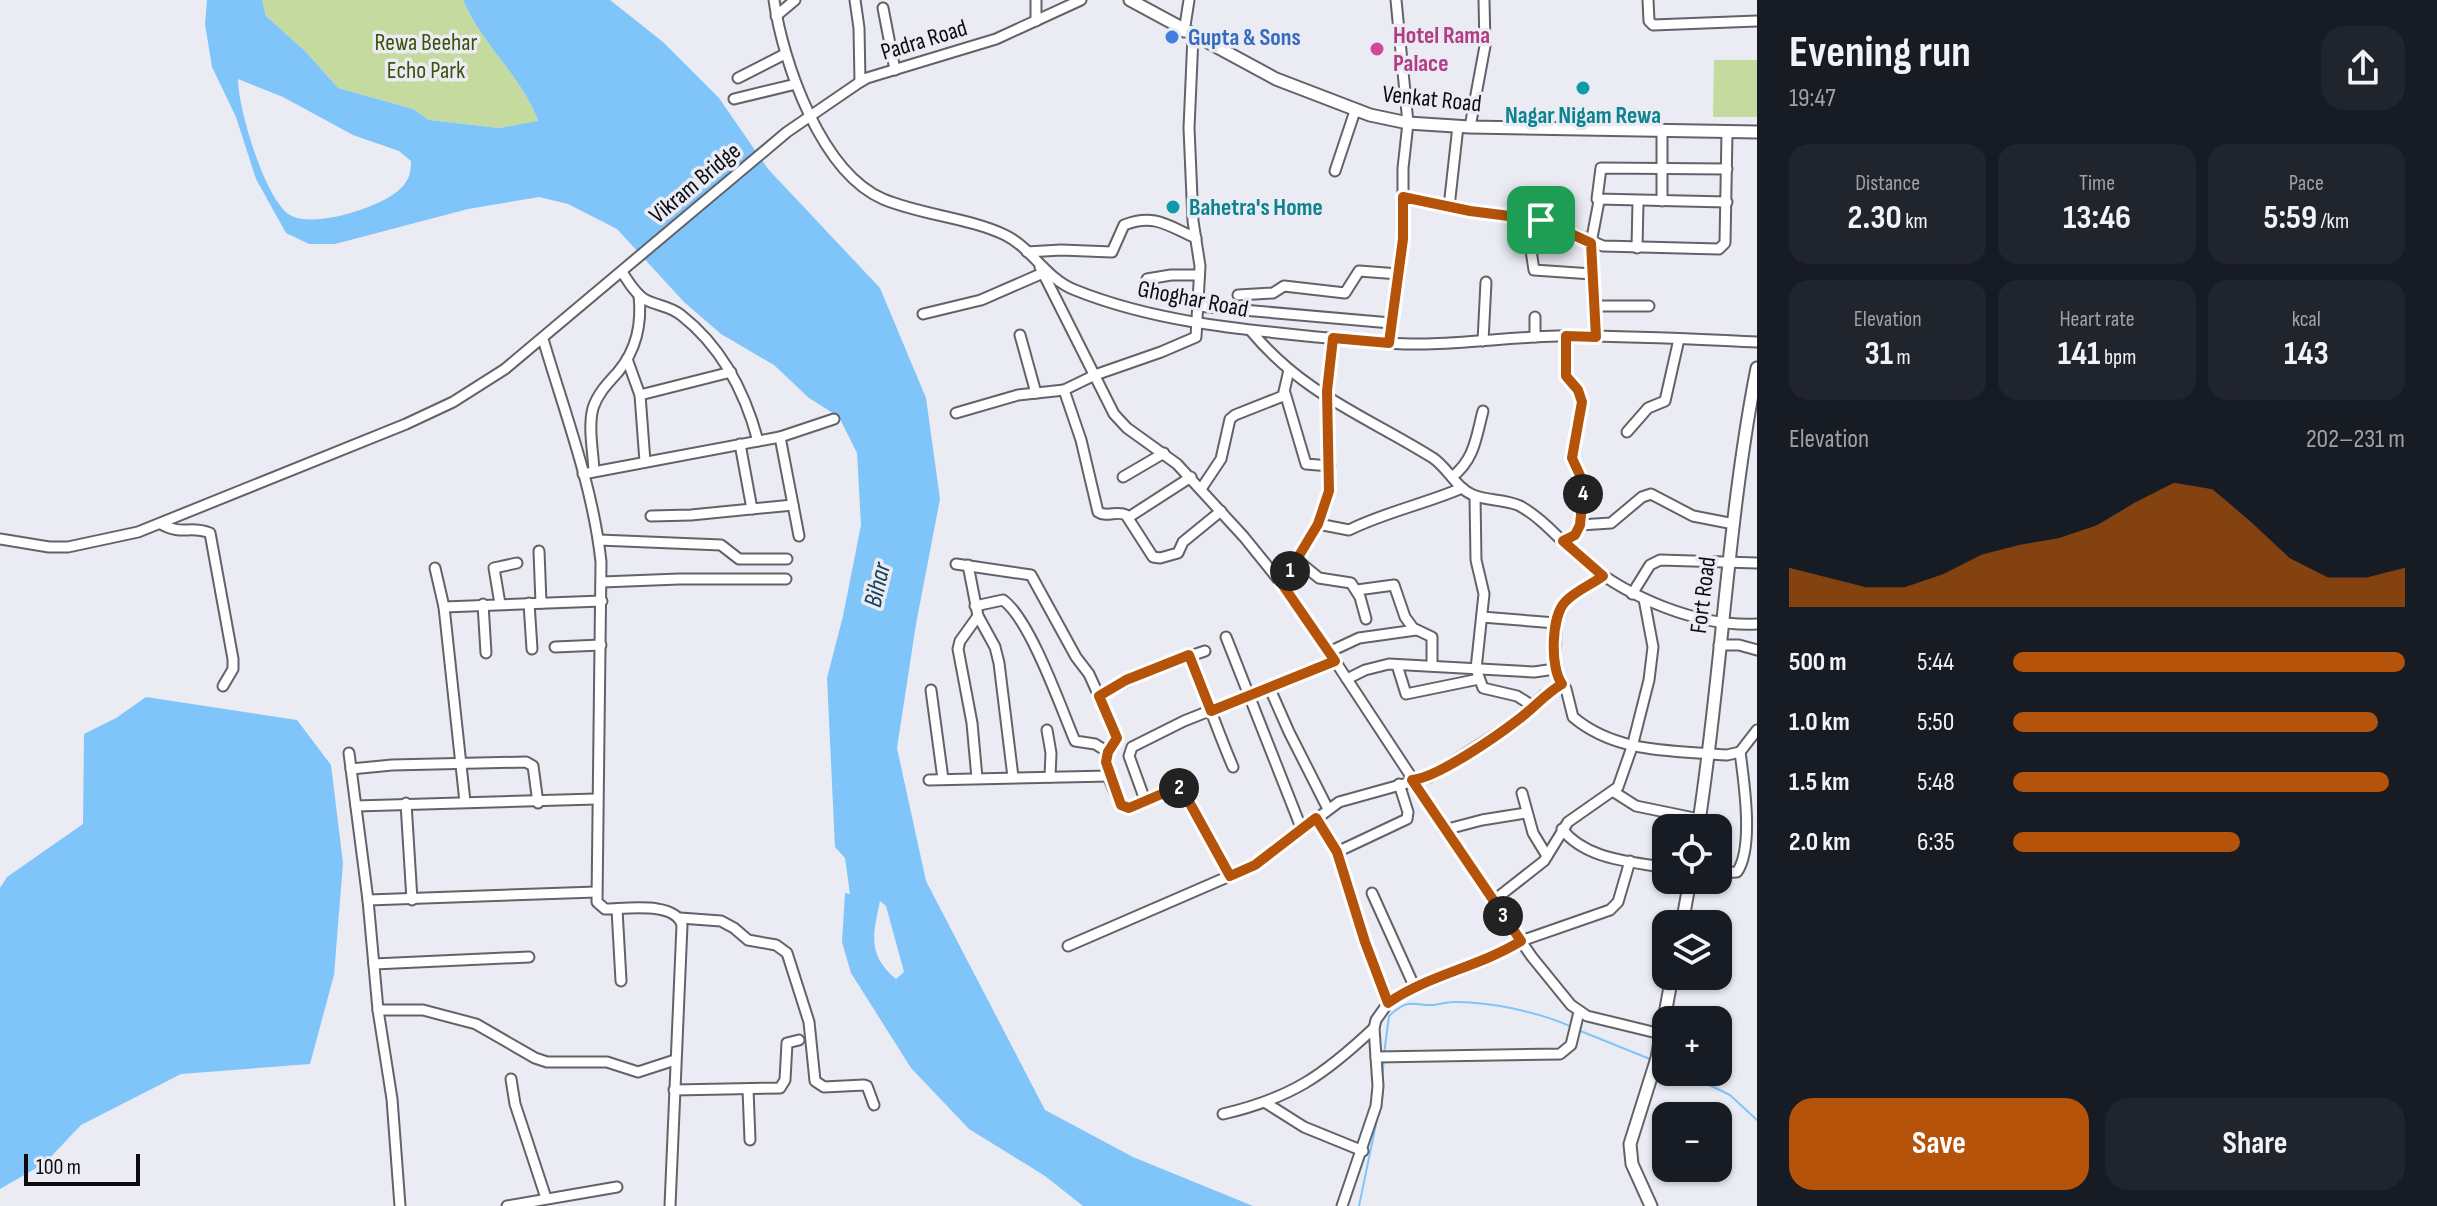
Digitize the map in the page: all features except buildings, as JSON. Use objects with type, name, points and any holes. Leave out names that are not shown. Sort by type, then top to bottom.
[{"type":"main road","name":"Venkat Road","points":[[1132,1],[1276,79],[1355,111],[1408,123],[1464,127],[1757,132]]},
{"type":"main road","name":"Fort Road","points":[[1700,814],[1709,754],[1721,620],[1757,368]]},
{"type":"main road","points":[[1651,1206],[1629,1152],[1652,1075]]},
{"type":"street","name":"Ghoghar Road","points":[[774,0],[785,54],[810,115],[840,164],[866,190],[884,199],[1007,236],[1072,289],[1147,313],[1197,322],[1251,331],[1389,343],[1566,336],[1757,342]]},
{"type":"street","points":[[776,16],[795,0]]},
{"type":"street","points":[[855,0],[860,82]]},
{"type":"street","points":[[1036,0],[1036,21]]},
{"type":"street","name":"Padra Road","points":[[787,132],[860,82],[996,39],[1081,0]]},
{"type":"street","points":[[956,413],[1007,397],[1064,390],[1196,337],[1199,253],[1189,128],[1189,0]]},
{"type":"street","points":[[1389,343],[1403,239],[1403,168],[1408,123],[1396,0]]},
{"type":"street","points":[[1449,207],[1464,127],[1485,46],[1484,0]]},
{"type":"street","points":[[1648,0],[1649,21],[1653,25],[1757,21]]},
{"type":"street","points":[[883,8],[895,70]]},
{"type":"street","points":[[738,78],[785,54]]},
{"type":"street","points":[[734,99],[796,84]]},
{"type":"street","points":[[1335,171],[1355,111]]},
{"type":"street","name":"Vikram Bridge","points":[[0,539],[68,547],[113,539],[161,524],[440,409],[488,382],[543,339],[787,132]]},
{"type":"street","points":[[1662,132],[1662,201]]},
{"type":"street","points":[[1403,197],[1550,223],[1591,243],[1637,248],[1722,248],[1725,243],[1727,202],[1727,132]]},
{"type":"street","points":[[1596,337],[1591,243],[1601,168],[1727,169]]},
{"type":"street","points":[[1599,201],[1727,202]]},
{"type":"street","points":[[1637,248],[1638,202]]},
{"type":"street","points":[[1526,218],[1534,270],[1592,274]]},
{"type":"street","points":[[1027,252],[1112,252],[1124,225],[1147,219],[1196,238]]},
{"type":"street","points":[[1038,263],[1119,420],[1191,477],[1282,584],[1521,941],[1579,1012],[1652,1032]]},
{"type":"street","points":[[594,471],[591,425],[594,407],[598,395],[627,359],[640,325],[639,295],[625,268]]},
{"type":"street","points":[[1238,295],[1273,293],[1284,286],[1345,293],[1359,271],[1399,274]]},
{"type":"street","points":[[923,314],[981,300],[1043,273]]},
{"type":"street","points":[[1147,279],[1199,275]]},
{"type":"street","points":[[1483,341],[1486,282]]},
{"type":"street","points":[[639,295],[670,307],[681,315],[731,372],[744,396],[758,441]]},
{"type":"street","points":[[1594,304],[1649,306]]},
{"type":"street","points":[[1197,306],[1391,323]]},
{"type":"street","points":[[1535,317],[1535,337]]},
{"type":"street","points":[[1251,331],[1289,370],[1328,399],[1435,460],[1462,488],[1475,496],[1521,507],[1603,576],[1632,594],[1681,613],[1734,624],[1757,624]]},
{"type":"street","points":[[1020,335],[1036,393]]},
{"type":"street","points":[[1563,541],[1575,535],[1580,525],[1584,481],[1572,456],[1582,402],[1578,390],[1566,376],[1566,336]]},
{"type":"street","points":[[1282,584],[1318,524],[1329,491],[1328,399],[1333,338]]},
{"type":"street","points":[[543,339],[599,540],[602,601],[596,892],[600,906],[667,909],[680,918],[721,921],[748,940],[782,947],[809,1022],[815,1081],[824,1087],[867,1086],[874,1105]]},
{"type":"street","points":[[1627,432],[1648,408],[1665,401],[1679,339]]},
{"type":"street","points":[[627,359],[640,395],[645,462]]},
{"type":"street","points":[[1289,370],[1285,393],[1306,464],[1330,466]]},
{"type":"street","points":[[640,395],[731,372]]},
{"type":"street","points":[[1064,390],[1081,440],[1097,509],[1104,515],[1121,512],[1129,517],[1151,555],[1160,558],[1178,553],[1184,541],[1221,511]]},
{"type":"street","points":[[1201,489],[1221,459],[1230,419],[1285,393]]},
{"type":"street","points":[[1452,477],[1469,460],[1483,411]]},
{"type":"street","points":[[583,474],[780,437],[834,419]]},
{"type":"street","points":[[780,437],[799,536]]},
{"type":"street","points":[[740,444],[752,509]]},
{"type":"street","points":[[1123,477],[1164,453]]},
{"type":"street","points":[[1129,517],[1191,477]]},
{"type":"street","points":[[1318,524],[1349,530],[1364,521],[1431,501],[1462,488]]},
{"type":"street","points":[[1580,525],[1611,523],[1642,497],[1651,494],[1693,516],[1734,524]]},
{"type":"street","points":[[1475,496],[1476,560],[1484,594],[1478,674],[1483,688],[1517,696],[1533,706]]},
{"type":"street","points":[[651,516],[793,505]]},
{"type":"street","points":[[161,524],[176,532],[198,528],[210,533],[233,659],[233,669],[223,686]]},
{"type":"street","points":[[599,540],[721,545],[739,559],[787,559]]},
{"type":"street","points":[[539,551],[541,603]]},
{"type":"street","points":[[1297,560],[1319,578],[1348,581],[1357,590],[1366,619]]},
{"type":"street","points":[[1632,594],[1650,565],[1660,560],[1757,563]]},
{"type":"street","points":[[500,604],[494,568],[517,563]]},
{"type":"street","points":[[956,564],[1031,575],[1076,657],[1089,674],[1117,738],[1106,762],[1123,807],[1129,808],[1175,788],[1182,789],[1230,876]]},
{"type":"street","points":[[968,565],[977,611],[995,647],[999,663],[1013,777]]},
{"type":"street","points":[[435,568],[444,607],[465,802]]},
{"type":"street","points":[[1603,576],[1565,602],[1556,623],[1555,669],[1566,689],[1571,714],[1611,741],[1632,747],[1709,754],[1733,755],[1740,752],[1757,730]]},
{"type":"street","points":[[602,582],[786,579]]},
{"type":"street","points":[[1357,590],[1394,585],[1403,614],[1416,630],[1432,637],[1432,666]]},
{"type":"street","points":[[1493,901],[1544,861],[1562,829],[1574,816],[1614,792],[1632,747],[1653,654],[1644,599]]},
{"type":"street","points":[[977,778],[972,723],[958,649],[977,611],[1003,600],[1027,632],[1075,741],[1095,744],[1108,752]]},
{"type":"street","points":[[444,607],[602,601]]},
{"type":"street","points":[[529,603],[532,649]]},
{"type":"street","points":[[483,604],[486,653]]},
{"type":"street","points":[[1482,617],[1556,623]]},
{"type":"street","points":[[1329,652],[1359,638],[1416,630]]},
{"type":"street","points":[[1226,637],[1247,697],[1302,830]]},
{"type":"street","points":[[555,647],[601,645]]},
{"type":"street","points":[[1719,645],[1739,645],[1757,650]]},
{"type":"street","points":[[1099,696],[1141,673],[1205,651]]},
{"type":"street","points":[[1189,655],[1233,767]]},
{"type":"street","points":[[1145,800],[1129,756],[1130,750],[1174,726],[1335,661]]},
{"type":"street","points":[[1397,665],[1406,694],[1478,674]]},
{"type":"street","points":[[1347,679],[1373,667],[1397,665],[1432,666],[1478,674],[1555,669]]},
{"type":"street","points":[[1068,946],[1255,865],[1328,809],[1354,797],[1426,778],[1520,719],[1562,684]]},
{"type":"street","points":[[1270,689],[1328,809]]},
{"type":"street","points":[[931,690],[943,779]]},
{"type":"street","points":[[1047,730],[1050,777]]},
{"type":"street","points":[[1732,872],[1737,872],[1742,862],[1746,802],[1740,752]]},
{"type":"street","points":[[349,753],[378,1010],[392,1099],[400,1206]]},
{"type":"street","points":[[351,769],[529,763],[534,770],[538,803]]},
{"type":"street","points":[[929,780],[1110,776]]},
{"type":"street","points":[[1337,852],[1407,819],[1408,812],[1399,784]]},
{"type":"street","points":[[1614,792],[1636,806],[1664,814]]},
{"type":"street","points":[[1522,793],[1533,833],[1547,856]]},
{"type":"street","points":[[356,806],[596,799]]},
{"type":"street","points":[[406,803],[412,900]]},
{"type":"street","points":[[1444,830],[1526,813]]},
{"type":"street","points":[[1316,818],[1337,852],[1388,1003]]},
{"type":"street","points":[[1562,829],[1577,844],[1597,853],[1652,865]]},
{"type":"street","points":[[1343,1204],[1376,1106],[1378,1086],[1374,1028],[1388,1003],[1415,988],[1484,961],[1521,941],[1615,907],[1630,861]]},
{"type":"street","points":[[368,900],[596,892]]},
{"type":"street","points":[[1372,893],[1415,988]]},
{"type":"street","points":[[617,909],[621,981]]},
{"type":"street","points":[[670,1206],[680,918]]},
{"type":"street","points":[[374,964],[529,957]]},
{"type":"street","points":[[378,1010],[423,1010],[476,1024],[547,1062],[607,1062],[638,1072],[675,1060]]},
{"type":"street","points":[[1376,1057],[1560,1054],[1571,1045],[1579,1012]]},
{"type":"street","points":[[1223,1114],[1266,1103],[1319,1076],[1374,1028]]},
{"type":"street","points":[[674,1090],[782,1086],[787,1043],[799,1040]]},
{"type":"street","points":[[511,1079],[515,1104],[546,1198]]},
{"type":"street","points":[[748,1089],[750,1140]]},
{"type":"street","points":[[1266,1103],[1304,1127],[1363,1151]]},
{"type":"street","points":[[507,1206],[617,1187]]},
{"type":"green space","name":"Rewa Beehar Echo Park","points":[[262,0],[463,0],[481,32],[523,90],[538,122],[499,128],[429,120],[413,109],[338,88],[306,52],[266,16]]},
{"type":"green space","points":[[1714,60],[1757,60],[1757,117],[1713,117]]},
{"type":"water","name":"Bihar","points":[[207,0],[262,0],[266,16],[306,52],[338,88],[413,109],[429,120],[499,128],[538,121],[522,89],[480,32],[463,0],[610,0],[663,42],[719,98],[768,169],[880,288],[926,398],[940,499],[897,748],[926,881],[1045,1110],[1133,1157],[1253,1206],[1083,1206],[1045,1176],[969,1129],[911,1068],[851,973],[842,942],[845,893],[850,894],[845,858],[835,847],[827,678],[861,525],[857,453],[839,417],[809,398],[774,365],[721,334],[684,302],[617,229],[568,204],[539,197],[468,209],[335,244],[309,244],[286,233],[256,179],[236,117],[212,67],[205,24]],"holes":[[[238,79],[283,97],[353,135],[399,151],[411,161],[406,183],[378,203],[347,214],[314,219],[290,215],[271,192],[263,173],[248,131]],[[880,901],[886,906],[904,972],[896,979],[880,961],[874,943]]]},
{"type":"water","points":[[146,697],[297,720],[331,765],[343,863],[334,975],[310,1064],[181,1074],[81,1125],[45,1163],[0,1189],[0,888],[7,877],[83,824],[84,734],[116,718]]},
{"type":"waterway","points":[[1384,1054],[1389,1016],[1410,1004],[1466,1002],[1513,1008],[1572,1027]]},
{"type":"waterway","points":[[1578,1030],[1650,1059]]},
{"type":"waterway","points":[[1382,1077],[1384,1060]]},
{"type":"waterway","points":[[1711,1086],[1730,1095],[1757,1120]]},
{"type":"waterway","points":[[1359,1206],[1381,1100]]},
{"type":"place","name":"Gupta & Sons","points":[[1172,37]]},
{"type":"place","name":"Hotel Rama Palace","points":[[1377,49]]},
{"type":"place","name":"Nagar Nigam Rewa","points":[[1583,88]]},
{"type":"place","name":"Bahetra's Home","points":[[1173,207]]},
{"type":"route","points":[[1403,197],[1470,211],[1541,220],[1591,243],[1596,337],[1566,336],[1566,376],[1578,390],[1582,402],[1572,458],[1584,484],[1583,505],[1577,532],[1563,541],[1603,576],[1572,596],[1559,613],[1555,631],[1555,669],[1562,684],[1544,695],[1520,719],[1483,744],[1426,778],[1412,780],[1521,941],[1504,952],[1415,988],[1388,1003],[1337,852],[1316,818],[1255,865],[1230,876],[1182,789],[1170,789],[1129,808],[1121,805],[1106,762],[1117,738],[1099,696],[1126,680],[1189,655],[1211,711],[1335,661],[1282,584],[1326,506],[1330,478],[1327,391],[1333,338],[1389,343],[1403,239],[1403,197]]}]
